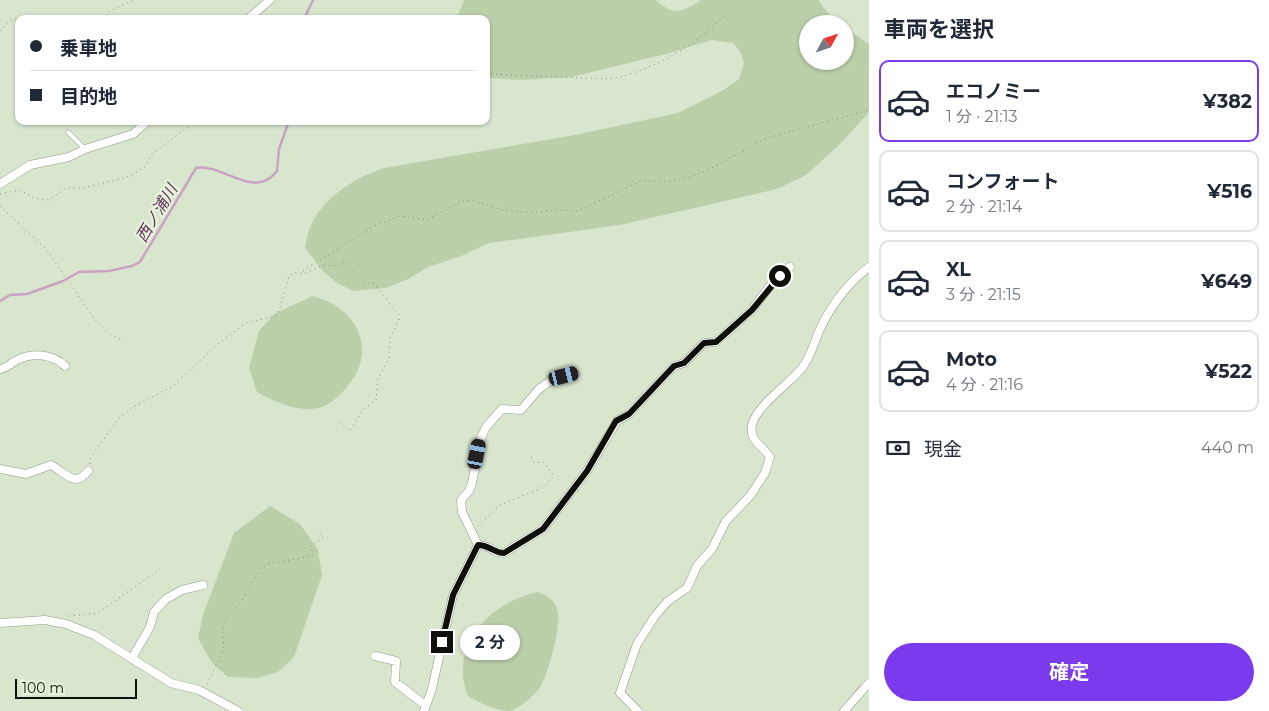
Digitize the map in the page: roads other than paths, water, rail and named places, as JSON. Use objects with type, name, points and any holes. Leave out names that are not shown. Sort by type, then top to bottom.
[{"type":"street","points":[[253,15],[270,0]]},
{"type":"street","points":[[0,184],[30,165],[69,157],[85,149],[132,134],[143,125]]},
{"type":"street","points":[[478,545],[485,545],[496,553],[504,553],[543,529],[587,471],[616,421],[629,414],[674,366],[684,363],[704,343],[716,342],[752,310],[770,286],[790,267]]},
{"type":"street","points":[[638,711],[620,693],[637,644],[654,616],[668,601],[687,588],[697,566],[712,550],[726,521],[750,496],[765,474],[770,457],[754,440],[751,434],[753,423],[773,396],[802,368],[832,306],[849,283],[869,267]]},
{"type":"street","points":[[0,369],[30,356],[48,356],[58,359],[65,366]]},
{"type":"street","points":[[375,656],[396,661],[395,682],[425,708],[432,689],[453,595],[478,545],[462,512],[461,500],[469,491],[472,483],[481,438],[486,427],[502,409],[521,410],[538,389],[549,382],[575,374]]},
{"type":"street","points":[[0,469],[26,474],[51,465],[68,478],[76,480],[84,477],[88,471]]},
{"type":"street","points":[[132,658],[150,627],[154,612],[166,599],[182,590],[203,585]]},
{"type":"street","points":[[0,624],[45,620],[58,622],[94,635],[171,683],[209,696],[238,711]]},
{"type":"street","points":[[844,711],[869,683]]},
{"type":"lane","points":[[68,132],[85,149]]},
{"type":"waterway","name":"西ノ浦川","points":[[306,15],[313,0]]},
{"type":"waterway","name":"西ノ浦川","points":[[0,301],[10,295],[27,294],[63,281],[79,272],[109,271],[132,266],[140,262],[196,168],[206,168],[248,182],[268,179],[277,171],[279,149],[288,125]]},
{"type":"waterway","points":[[840,711],[861,686]]}]
